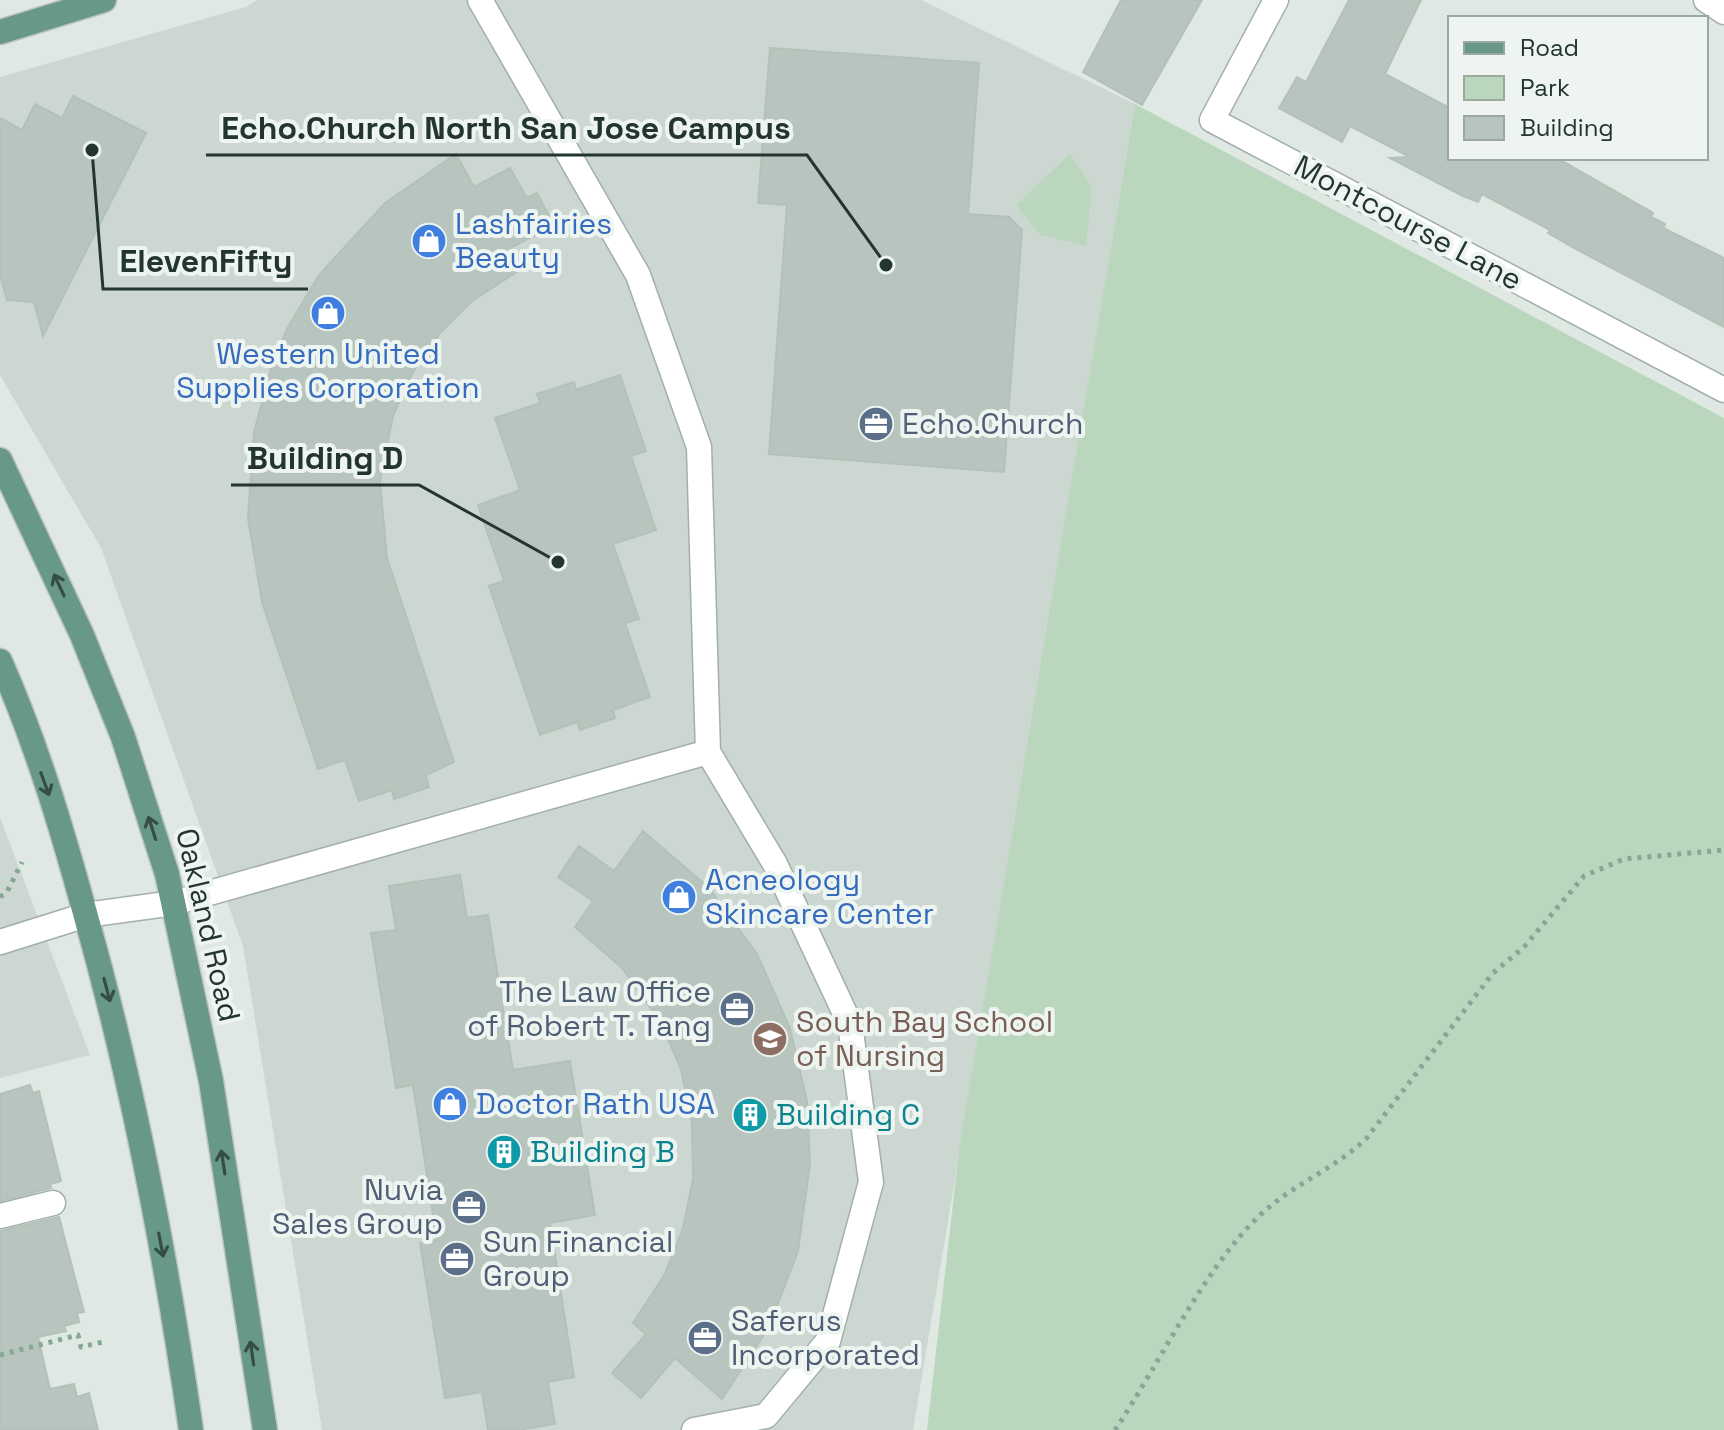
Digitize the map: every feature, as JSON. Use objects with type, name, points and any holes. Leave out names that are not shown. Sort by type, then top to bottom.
[{"type":"main road","points":[[0,32],[104,0]]},
{"type":"main road","name":"Oakland Road","points":[[0,460],[82,635],[123,737],[174,903],[211,1081],[265,1430]]},
{"type":"main road","points":[[0,661],[64,834],[118,1034],[171,1293],[191,1430]]},
{"type":"street","points":[[480,0],[638,275],[699,447],[708,752],[775,864],[850,1024],[871,1182],[828,1341],[766,1416],[694,1430]]},
{"type":"street","name":"Montcourse Lane","points":[[1276,0],[1212,120],[1724,390]]},
{"type":"street","points":[[1706,0],[1724,12]]},
{"type":"street","points":[[0,942],[86,915],[174,903],[708,752]]},
{"type":"street","points":[[0,1216],[53,1203]]},
{"type":"path","points":[[1115,1430],[1199,1295],[1255,1220],[1296,1185],[1344,1160],[1366,1139],[1493,973],[1524,947],[1584,876],[1624,859],[1724,850]]},
{"type":"path","points":[[0,897],[7,892],[22,862]]},
{"type":"path","points":[[0,1355],[78,1335],[81,1347],[107,1341]]},
{"type":"shaded area","points":[[257,0],[921,0],[1135,104],[913,1430],[322,1430],[243,946],[101,548],[0,375],[0,77],[246,7]]},
{"type":"shaded area","points":[[0,817],[90,1055],[0,1078]]},
{"type":"green space","points":[[1135,104],[1724,418],[1724,1430],[927,1430],[960,1143]]},
{"type":"green space","points":[[1070,154],[1092,187],[1086,246],[1040,235],[1016,205]]},
{"type":"building","points":[[1121,0],[1202,0],[1142,105],[1083,72]]},
{"type":"building","points":[[1349,0],[1421,0],[1385,74],[1448,107],[1448,160],[1560,160],[1653,213],[1651,217],[1665,224],[1663,228],[1724,258],[1724,327],[1572,247],[1548,233],[1550,230],[1482,194],[1478,202],[1390,158],[1410,157],[1350,126],[1342,142],[1279,108],[1297,77],[1306,82]]},
{"type":"building","points":[[770,48],[979,63],[968,214],[1009,217],[1022,230],[1004,472],[769,454],[787,205],[758,203]]},
{"type":"building","points":[[73,96],[146,133],[43,336],[34,302],[7,300],[0,275],[0,118],[22,130],[35,104],[62,118]]},
{"type":"building","points":[[456,154],[474,187],[510,168],[527,198],[537,193],[554,225],[507,250],[518,271],[472,301],[441,332],[413,372],[393,416],[380,482],[387,558],[454,762],[426,775],[429,787],[394,799],[392,790],[359,801],[345,760],[318,769],[262,602],[248,518],[254,432],[273,361],[288,327],[319,275],[385,203]]},
{"type":"building","points":[[620,375],[646,451],[631,456],[656,530],[613,544],[639,619],[625,623],[650,697],[613,710],[615,718],[580,730],[577,722],[540,735],[489,586],[504,581],[478,505],[520,490],[495,418],[540,403],[537,394],[574,382],[576,390]]},
{"type":"building","name":"Building C","points":[[643,831],[709,888],[757,954],[790,1028],[807,1101],[810,1164],[798,1251],[769,1327],[722,1399],[675,1358],[641,1398],[612,1373],[646,1334],[633,1323],[665,1274],[683,1228],[693,1179],[692,1123],[681,1069],[661,1023],[622,968],[575,927],[593,901],[558,877],[579,846],[614,871]]},
{"type":"building","name":"Building B","points":[[460,875],[467,918],[488,915],[513,1070],[570,1061],[595,1215],[550,1223],[574,1377],[548,1382],[555,1424],[518,1430],[488,1430],[482,1392],[445,1398],[420,1243],[437,1240],[413,1085],[396,1088],[371,933],[396,930],[389,886]]},
{"type":"building","points":[[30,1085],[33,1093],[39,1091],[61,1181],[50,1184],[51,1188],[0,1201],[0,1094]]},
{"type":"building","points":[[59,1217],[84,1312],[77,1313],[79,1322],[64,1326],[66,1331],[38,1337],[50,1389],[74,1384],[77,1397],[89,1393],[98,1430],[0,1430],[0,1231]]},
{"type":"place","name":"ElevenFifty","points":[[92,150]]},
{"type":"place","name":"Lashfairies Beauty","points":[[429,241]]},
{"type":"place","name":"Echo.Church North San Jose Campus","points":[[886,265]]},
{"type":"place","name":"Western United Supplies Corporation","points":[[328,313]]},
{"type":"place","name":"Echo.Church","points":[[876,424]]},
{"type":"place","name":"Building D","points":[[558,562]]},
{"type":"place","name":"Acneology Skincare Center","points":[[679,897]]},
{"type":"place","name":"The Law Office of Robert T. Tang","points":[[737,1009]]},
{"type":"place","name":"South Bay School of Nursing","points":[[770,1039]]},
{"type":"place","name":"Doctor Rath USA","points":[[450,1104]]},
{"type":"place","name":"Building C","points":[[750,1115]]},
{"type":"place","name":"Building B","points":[[504,1152]]},
{"type":"place","name":"Nuvia Sales Group","points":[[469,1207]]},
{"type":"place","name":"Sun Financial Group","points":[[457,1259]]},
{"type":"place","name":"Saferus Incorporated","points":[[705,1338]]}]
